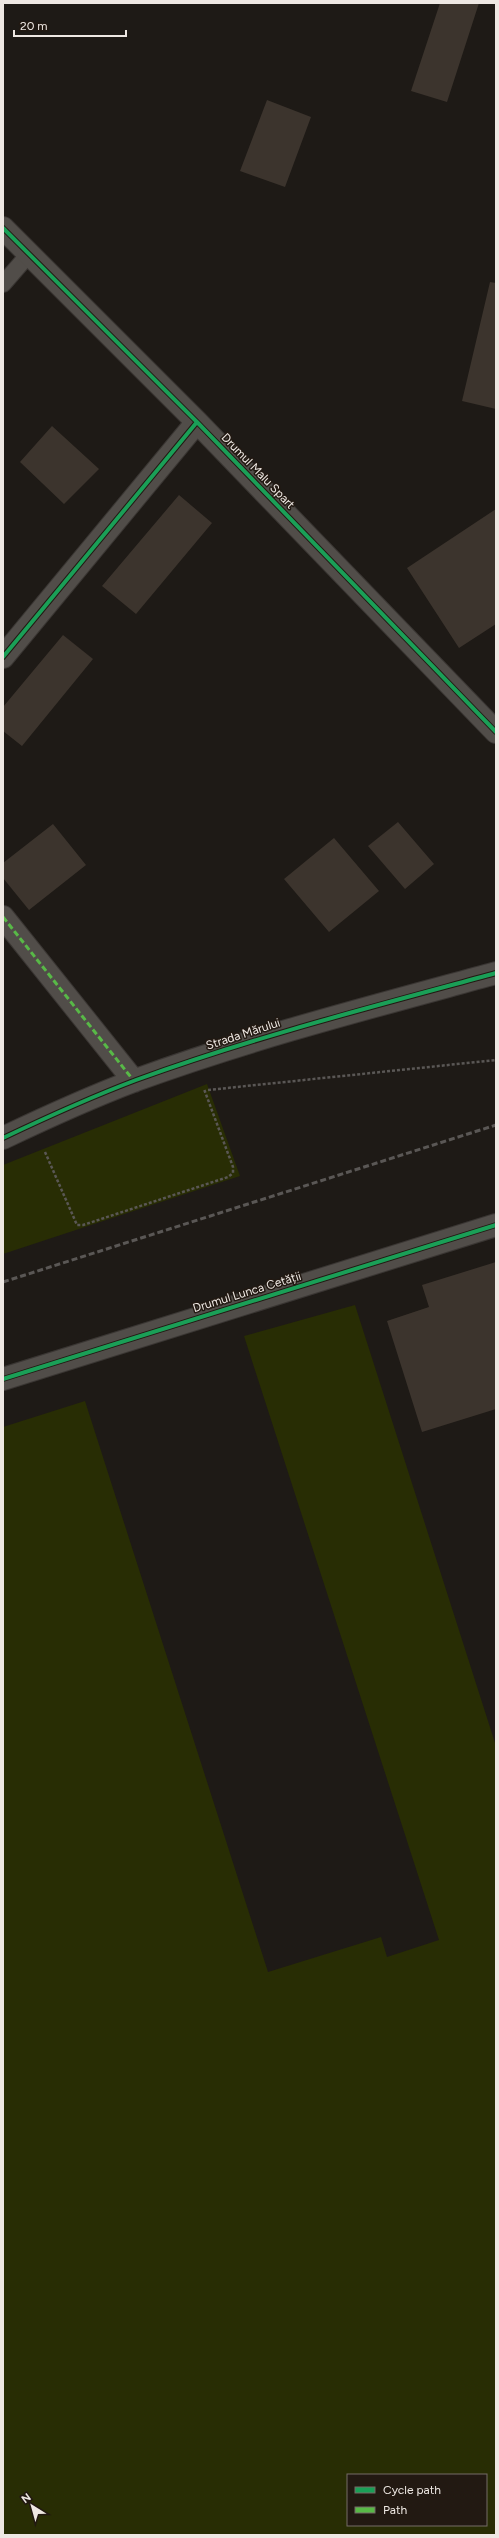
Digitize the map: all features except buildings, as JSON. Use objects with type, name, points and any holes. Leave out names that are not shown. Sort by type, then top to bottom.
[{"type":"street","name":"Drumul Malu Spart","points":[[3,228],[197,422],[496,732]]},
{"type":"street","points":[[3,657],[197,422]]},
{"type":"street","points":[[3,917],[134,1081]]},
{"type":"street","name":"Strada Mărului","points":[[3,1138],[134,1081],[194,1060],[282,1032],[496,973]]},
{"type":"street","name":"Drumul Lunca Cetății","points":[[3,1379],[496,1225]]},
{"type":"lane","points":[[3,284],[29,254]]},
{"type":"path","points":[[34,1124],[74,1221],[77,1224],[83,1225],[228,1177],[233,1173],[194,1060]]},
{"type":"path","points":[[205,1090],[496,1060]]},
{"type":"green space","points":[[207,1084],[240,1176],[3,1254],[3,1165]]},
{"type":"green space","points":[[355,1305],[496,1746],[496,2535],[3,2535],[3,1427],[85,1401],[268,1972],[381,1937],[387,1957],[439,1940],[244,1336]]},
{"type":"railway","points":[[3,1282],[496,1125]]},
{"type":"marked path","points":[[3,917],[134,1081]]},
{"type":"cycle path","points":[[3,228],[197,422],[496,732]]},
{"type":"cycle path","points":[[3,657],[197,422]]},
{"type":"cycle path","points":[[3,1138],[102,1093],[180,1064],[360,1010],[496,973]]},
{"type":"cycle path","points":[[3,1379],[496,1225]]}]
